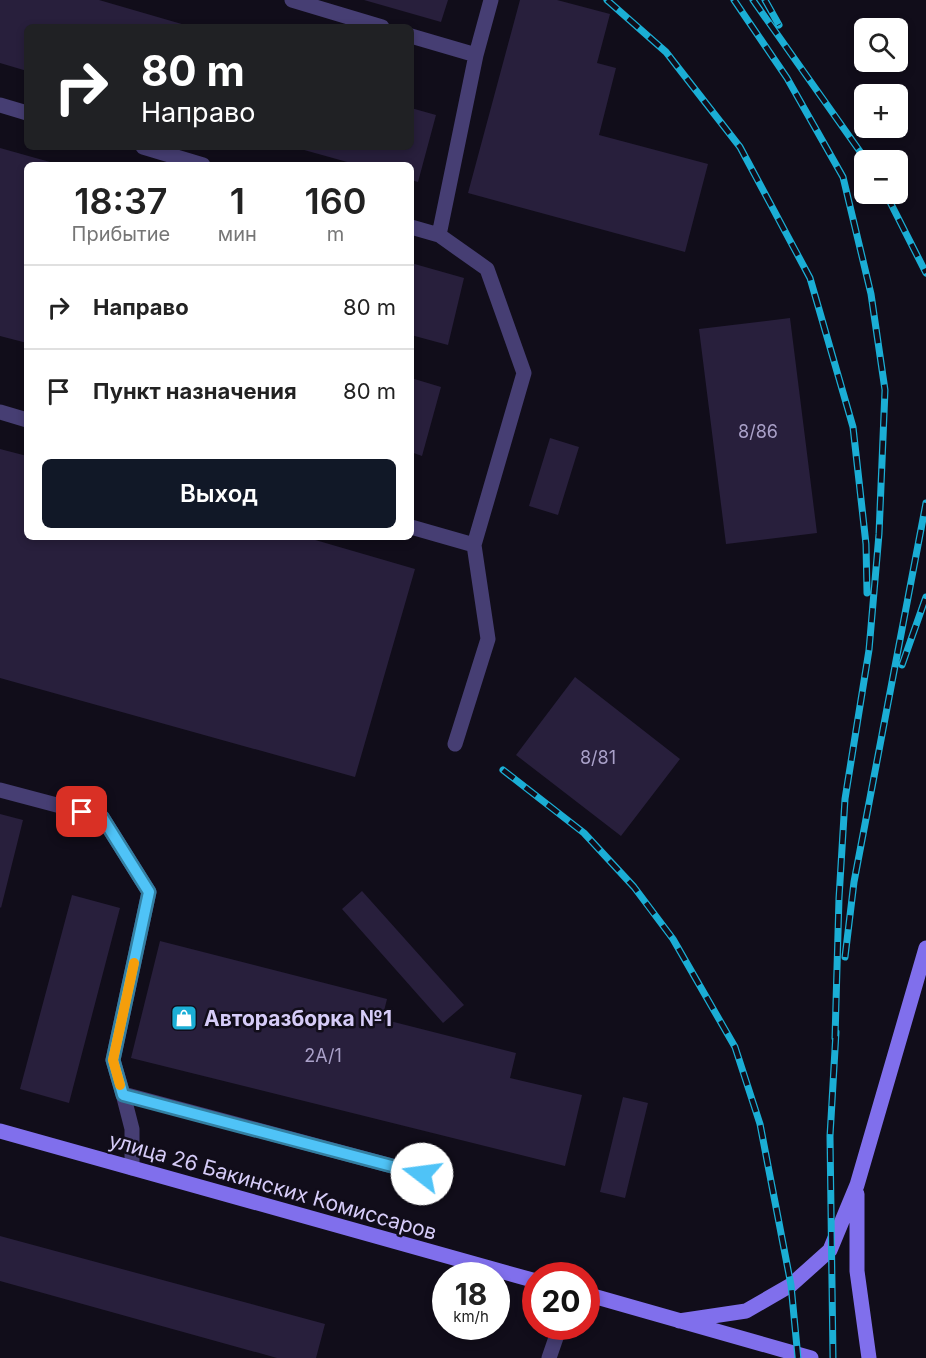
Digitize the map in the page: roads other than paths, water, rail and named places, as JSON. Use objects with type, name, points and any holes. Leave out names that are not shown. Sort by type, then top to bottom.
[{"type":"main road","points":[[679,1321],[746,1311],[791,1285],[830,1250],[857,1185],[926,948]]},
{"type":"main road","name":"улица 26 Бакинских Комиссаров","points":[[0,1131],[522,1277]]},
{"type":"main road","points":[[857,1185],[857,1270],[869,1358]]},
{"type":"main road","points":[[600,1298],[812,1358]]},
{"type":"lane","points":[[292,0],[372,24]]},
{"type":"lane","points":[[439,235],[476,55],[491,0]]},
{"type":"lane","points":[[414,37],[476,55]]},
{"type":"lane","points":[[0,105],[24,112]]},
{"type":"lane","points":[[153,150],[193,162]]},
{"type":"lane","points":[[414,228],[439,235],[487,269],[524,374],[474,545],[488,639],[455,744]]},
{"type":"lane","points":[[0,412],[24,419]]},
{"type":"lane","points":[[414,528],[474,545]]},
{"type":"lane","points":[[0,790],[102,817],[149,892],[113,1060],[132,1129],[132,1168]]},
{"type":"lane","points":[[123,1095],[422,1174]]},
{"type":"lane","points":[[549,1358],[555,1340]]},
{"type":"railway","points":[[607,0],[666,52],[740,147],[810,278],[853,427],[866,544],[867,593]]},
{"type":"railway","points":[[734,0],[787,78],[843,177],[871,294],[885,390],[879,534],[869,650],[845,799],[839,898],[835,1038]]},
{"type":"railway","points":[[753,0],[859,150]]},
{"type":"railway","points":[[765,0],[779,25]]},
{"type":"railway","points":[[891,204],[926,273]]},
{"type":"railway","points":[[845,957],[854,882],[926,503]]},
{"type":"railway","points":[[902,665],[926,597]]},
{"type":"railway","points":[[503,770],[584,833],[634,887],[673,939],[735,1047],[760,1124],[791,1285],[798,1358]]},
{"type":"railway","points":[[833,1358],[830,1136],[836,1032]]},
{"type":"place","name":"Авторазборка №1","points":[[184,1018]]}]
